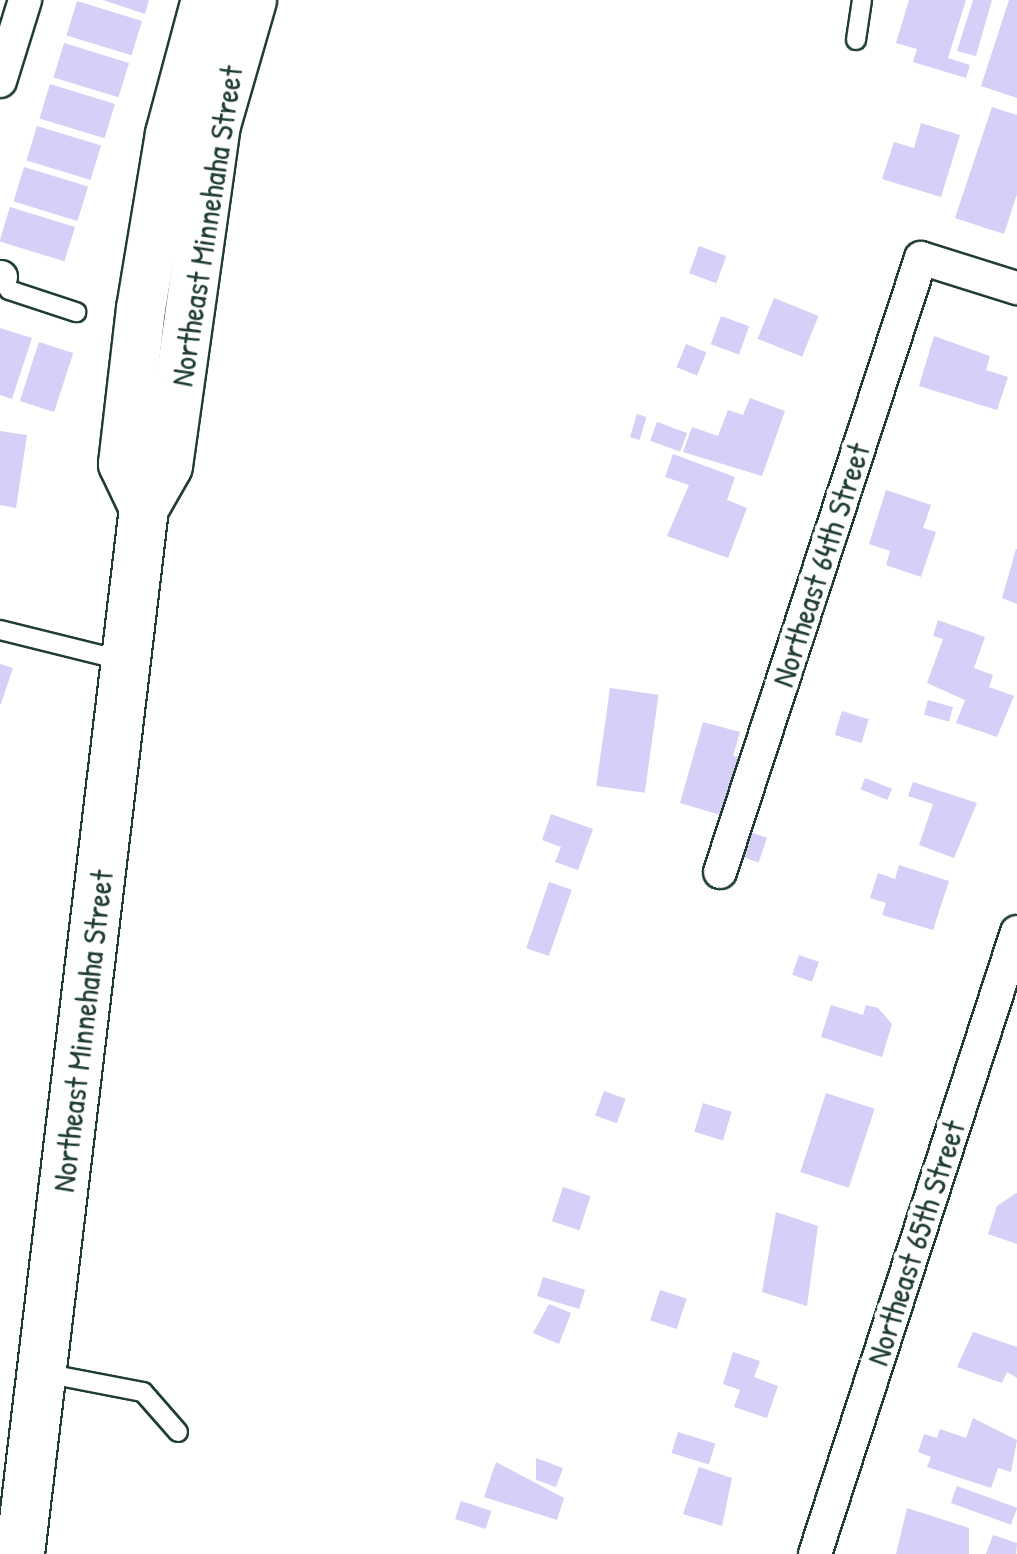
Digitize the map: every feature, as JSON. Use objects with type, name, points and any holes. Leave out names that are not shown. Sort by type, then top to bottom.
[{"type":"main road","name":"Northeast Minnehaha Street","points":[[144,508],[124,464],[141,309],[170,134],[206,0]]},
{"type":"main road","name":"Northeast Minnehaha Street","points":[[20,1554],[144,508],[168,466],[216,125],[252,0]]},
{"type":"street","points":[[0,81],[25,0]]},
{"type":"street","name":"Northeast 64th Street","points":[[720,872],[922,258],[1017,288]]},
{"type":"street","name":"Northeast 65th Street","points":[[815,1554],[1017,932]]},
{"type":"lane","points":[[856,40],[862,0]]},
{"type":"lane","points":[[1,277],[9,290],[76,312]]},
{"type":"lane","points":[[0,630],[126,662]]},
{"type":"lane","points":[[43,1372],[144,1392],[178,1432]]},
{"type":"building","points":[[103,0],[149,0],[145,14]]},
{"type":"building","points":[[909,0],[966,0],[948,58],[970,65],[966,78],[913,62],[917,49],[896,43]]},
{"type":"building","points":[[973,0],[992,0],[976,56],[957,51]]},
{"type":"building","points":[[1009,0],[1017,0],[1017,98],[981,86]]},
{"type":"building","points":[[77,1],[142,21],[132,55],[66,35]]},
{"type":"building","points":[[64,43],[129,63],[119,97],[53,77]]},
{"type":"building","points":[[50,84],[115,104],[105,138],[39,118]]},
{"type":"building","points":[[992,107],[1017,115],[1017,194],[1004,234],[955,218]]},
{"type":"building","points":[[921,123],[960,135],[941,197],[882,179],[894,142],[914,148]]},
{"type":"building","points":[[37,126],[101,146],[91,180],[26,160]]},
{"type":"building","points":[[24,167],[88,187],[78,221],[13,201]]},
{"type":"building","points":[[10,207],[75,227],[65,261],[0,242]]},
{"type":"building","points":[[699,246],[726,256],[716,283],[689,273]]},
{"type":"building","points":[[774,298],[819,316],[802,357],[758,339]]},
{"type":"building","points":[[721,316],[749,326],[739,354],[711,344]]},
{"type":"building","points":[[0,328],[32,338],[12,399],[0,395]]},
{"type":"building","points":[[934,336],[990,356],[986,370],[1008,377],[997,410],[919,386]]},
{"type":"building","points":[[39,342],[73,353],[54,412],[20,401]]},
{"type":"building","points":[[686,344],[706,352],[697,375],[677,367]]},
{"type":"building","points":[[750,398],[785,411],[762,476],[683,452],[692,427],[718,436],[728,410],[743,415]]},
{"type":"building","points":[[637,414],[647,417],[640,440],[630,437]]},
{"type":"building","points":[[657,422],[687,433],[680,452],[650,441]]},
{"type":"building","points":[[0,431],[27,435],[16,508],[0,505]]},
{"type":"building","points":[[673,454],[735,477],[727,500],[747,508],[728,558],[667,536],[689,485],[665,477]]},
{"type":"building","points":[[886,490],[931,505],[923,528],[936,532],[921,577],[886,565],[890,551],[869,544]]},
{"type":"building","points":[[1017,549],[1017,604],[1002,598]]},
{"type":"building","points":[[938,620],[985,637],[974,668],[993,675],[989,687],[1014,696],[997,737],[956,723],[965,700],[927,683],[943,639],[933,636]]},
{"type":"building","points":[[0,664],[13,668],[1,704],[0,704]]},
{"type":"building","points":[[610,688],[659,695],[645,793],[596,786]]},
{"type":"building","points":[[928,700],[953,707],[949,722],[924,714]]},
{"type":"building","points":[[842,711],[869,719],[861,743],[835,735]]},
{"type":"building","points":[[703,722],[740,732],[733,756],[744,759],[727,817],[680,803]]},
{"type":"building","points":[[865,778],[892,789],[887,800],[861,789]]},
{"type":"building","points":[[913,782],[977,803],[954,858],[919,845],[933,804],[908,796]]},
{"type":"building","points":[[551,814],[593,829],[578,870],[555,862],[561,847],[542,840]]},
{"type":"building","points":[[750,832],[767,838],[759,862],[742,857]]},
{"type":"building","points":[[899,865],[949,881],[933,930],[882,915],[886,903],[870,898],[878,873],[895,879]]},
{"type":"building","points":[[549,882],[572,890],[549,956],[526,948]]},
{"type":"building","points":[[799,955],[819,962],[812,982],[792,975]]},
{"type":"building","points":[[831,1005],[863,1015],[866,1005],[878,1008],[892,1024],[882,1057],[821,1037]]},
{"type":"building","points":[[604,1091],[626,1099],[617,1123],[595,1115]]},
{"type":"building","points":[[826,1093],[875,1109],[849,1188],[800,1172]]},
{"type":"building","points":[[703,1103],[732,1112],[723,1140],[694,1132]]},
{"type":"building","points":[[563,1187],[591,1196],[579,1230],[552,1221]]},
{"type":"building","points":[[1017,1193],[1017,1244],[988,1234],[997,1206]]},
{"type":"building","points":[[776,1212],[818,1226],[807,1306],[762,1292]]},
{"type":"building","points":[[543,1277],[585,1290],[579,1309],[537,1296]]},
{"type":"building","points":[[660,1290],[687,1299],[677,1329],[650,1320]]},
{"type":"building","points":[[549,1304],[571,1313],[559,1344],[533,1333]]},
{"type":"building","points":[[973,1332],[1017,1347],[1017,1378],[1007,1372],[1002,1383],[957,1367]]},
{"type":"building","points":[[733,1352],[760,1361],[754,1377],[778,1386],[767,1418],[734,1407],[740,1390],[723,1384]]},
{"type":"building","points":[[973,1418],[1017,1440],[1011,1472],[998,1468],[991,1488],[927,1467],[931,1457],[918,1452],[924,1434],[937,1438],[940,1429],[966,1438]]},
{"type":"building","points":[[678,1432],[715,1443],[709,1464],[672,1453]]},
{"type":"building","points":[[536,1458],[563,1468],[556,1487],[536,1480]]},
{"type":"building","points":[[496,1462],[564,1498],[557,1520],[484,1497]]},
{"type":"building","points":[[699,1467],[732,1478],[722,1526],[683,1514]]},
{"type":"building","points":[[957,1486],[1017,1508],[1011,1525],[951,1503]]},
{"type":"building","points":[[461,1501],[491,1511],[486,1529],[455,1519]]},
{"type":"building","points":[[907,1508],[969,1528],[969,1554],[896,1554]]},
{"type":"building","points":[[993,1535],[1017,1543],[1016,1554],[986,1554]]}]
